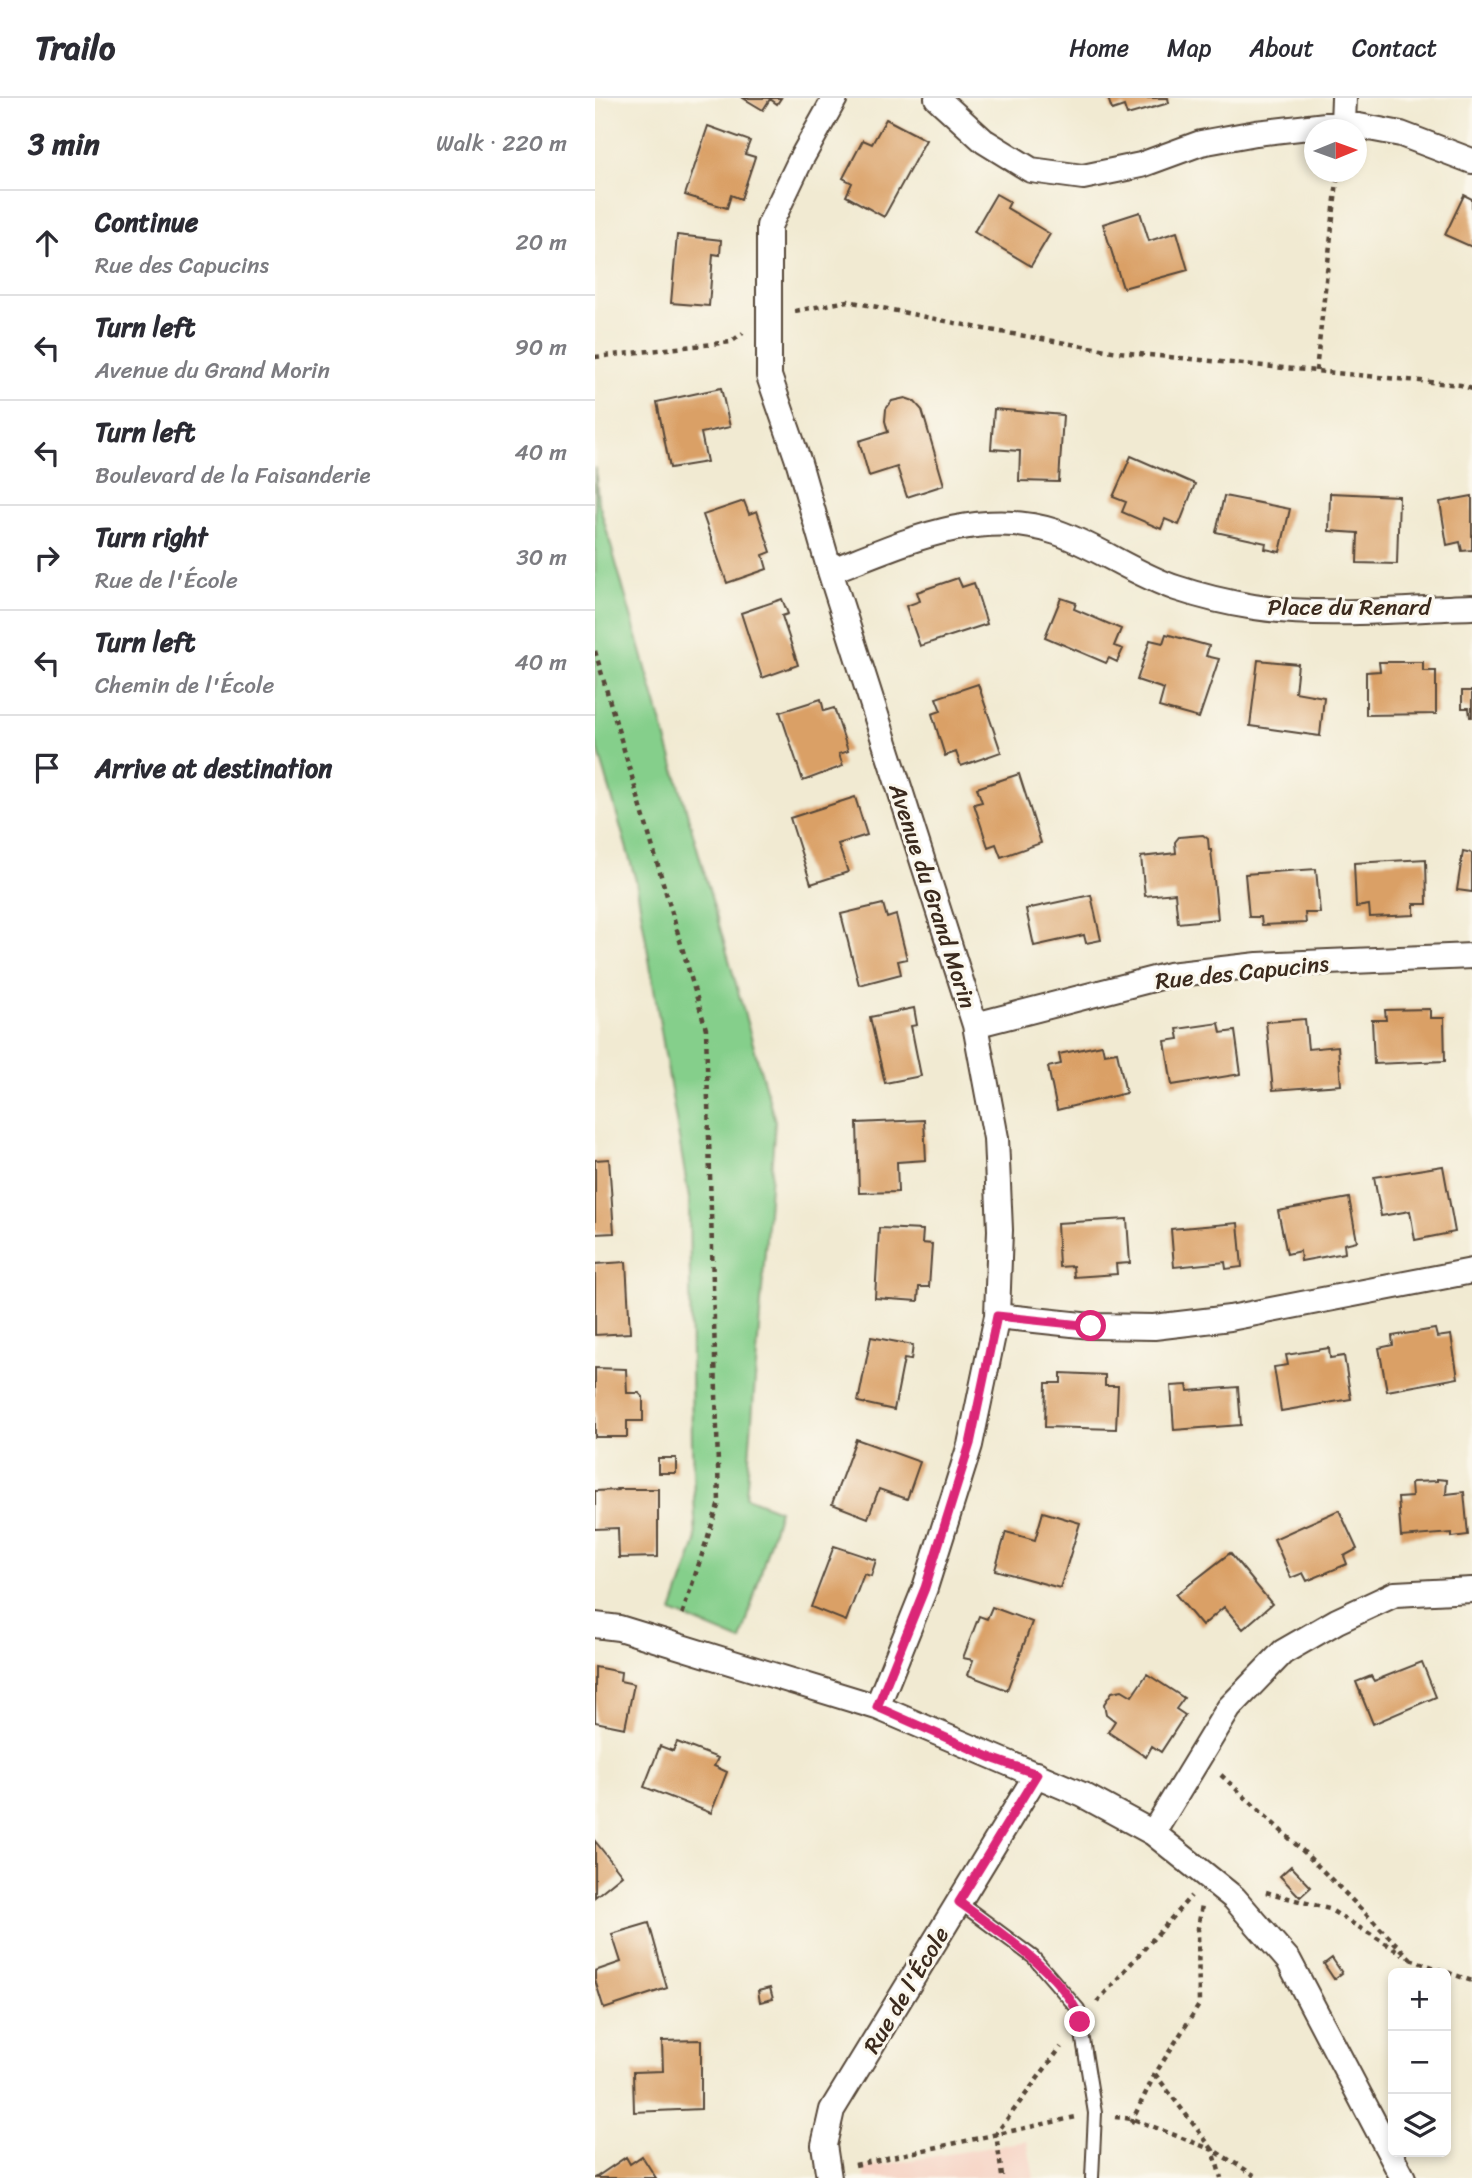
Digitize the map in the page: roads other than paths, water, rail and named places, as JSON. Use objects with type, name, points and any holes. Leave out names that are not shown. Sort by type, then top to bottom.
[{"type":"street","name":"Avenue du Grand Morin","points":[[835,98],[801,159],[769,226],[769,376],[799,463],[830,571],[975,1025],[996,1138],[1000,1230],[997,1316],[966,1458],[925,1588],[877,1707]]},
{"type":"street","points":[[937,98],[984,141],[1031,170],[1083,177],[1141,165],[1201,143],[1304,128]]},
{"type":"street","points":[[1343,119],[1344,98]]},
{"type":"street","points":[[1367,127],[1402,134],[1472,161]]},
{"type":"street","name":"Place du Renard","points":[[830,571],[937,531],[982,524],[1015,524],[1055,532],[1175,588],[1254,607],[1323,611],[1472,607]]},
{"type":"street","name":"Rue des Capucins","points":[[975,1025],[1169,975],[1258,965],[1472,956]]},
{"type":"street","points":[[997,1316],[1091,1326],[1154,1327],[1230,1318],[1472,1271]]},
{"type":"street","points":[[1153,1833],[1229,1708],[1283,1651],[1337,1621],[1395,1594],[1472,1590]]},
{"type":"street","points":[[595,1625],[619,1628],[877,1707],[994,1759],[1037,1774],[1083,1795],[1153,1833],[1234,1898],[1289,1961],[1403,2178]]},
{"type":"street","name":"Rue de l'École","points":[[828,2175],[824,2145],[832,2110],[1037,1774]]},
{"type":"lane","points":[[959,1902],[1033,1957],[1078,2009],[1095,2113],[1092,2178]]}]
